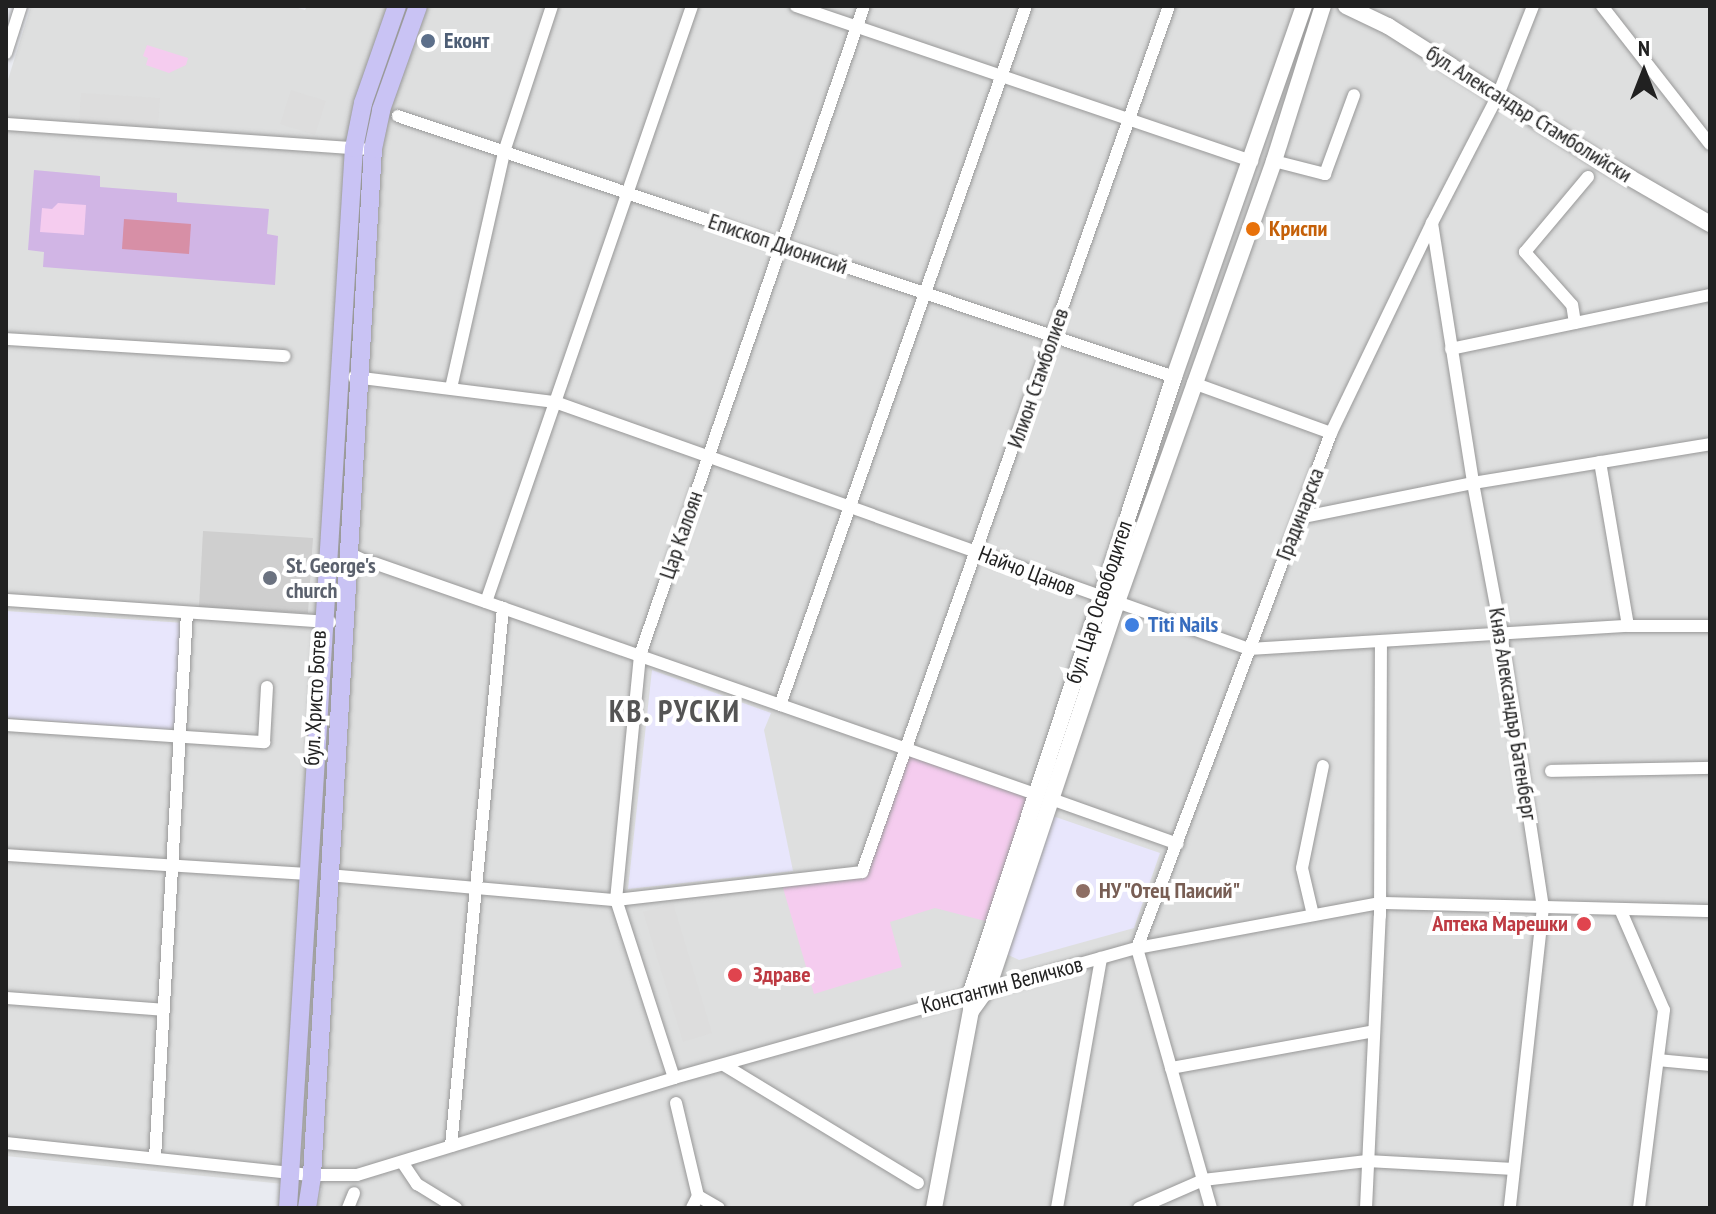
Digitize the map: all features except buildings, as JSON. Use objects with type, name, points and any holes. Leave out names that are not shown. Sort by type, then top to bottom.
[{"type":"main road","name":"бул. Христо Ботев","points":[[288,1208],[318,875],[335,623],[340,376],[354,148],[363,103],[397,6]]},
{"type":"main road","name":"бул. Христо Ботев","points":[[335,623],[348,551],[373,149],[390,113],[418,6]]},
{"type":"main road","name":"бул. Христо Ботев","points":[[307,1208],[312,1175],[318,875]]},
{"type":"street","points":[[6,53],[21,6]]},
{"type":"street","points":[[451,388],[504,152],[552,6]]},
{"type":"street","points":[[486,602],[692,6]]},
{"type":"street","points":[[796,6],[1252,161]]},
{"type":"street","name":"Цар Калоян","points":[[674,1078],[616,900],[640,655],[864,6]]},
{"type":"street","points":[[780,705],[1026,6]]},
{"type":"street","name":"Илион Стамболиев","points":[[616,900],[862,872],[1169,6]]},
{"type":"street","name":"бул. Цар Освободител","points":[[971,1011],[988,988],[1174,377],[1304,6]]},
{"type":"street","name":"бул. Цар Освободител","points":[[1108,602],[1193,383],[1274,161],[1323,6]]},
{"type":"street","name":"бул. Александър Стамболийски","points":[[1346,6],[1388,26],[1601,161],[1710,224]]},
{"type":"street","points":[[1367,6],[1388,26]]},
{"type":"street","name":"Градинарска","points":[[1137,948],[1331,433],[1432,223],[1498,95],[1533,6]]},
{"type":"street","points":[[1602,6],[1710,144]]},
{"type":"street","points":[[1274,161],[1325,174],[1354,95]]},
{"type":"street","name":"Епископ Дионисий","points":[[390,113],[1174,377]]},
{"type":"street","points":[[6,124],[373,149]]},
{"type":"street","points":[[1575,323],[1572,305],[1525,252],[1601,161]]},
{"type":"street","name":"Княз Александър Батенберг","points":[[1432,223],[1473,483],[1501,633],[1543,907],[1510,1208]]},
{"type":"street","points":[[1451,349],[1710,295]]},
{"type":"street","points":[[6,339],[284,356]]},
{"type":"street","name":"Найчо Цанов","points":[[340,376],[555,402],[977,551],[1108,602],[1249,649],[1628,626],[1710,626]]},
{"type":"street","points":[[1193,383],[1331,433]]},
{"type":"street","points":[[1299,518],[1473,483],[1710,444]]},
{"type":"street","points":[[1600,462],[1628,626]]},
{"type":"street","points":[[348,551],[374,563],[1178,844]]},
{"type":"street","points":[[6,600],[335,623]]},
{"type":"street","points":[[451,1146],[503,608]]},
{"type":"street","points":[[155,1158],[187,613]]},
{"type":"street","points":[[1366,1208],[1380,903],[1381,643]]},
{"type":"street","points":[[6,725],[264,742],[267,687]]},
{"type":"street","points":[[1313,915],[1302,868],[1323,766]]},
{"type":"street","points":[[1551,771],[1710,768]]},
{"type":"street","name":"бул. Цар Освободител","points":[[936,1201],[971,1011],[971,992],[1047,798]]},
{"type":"street","points":[[6,855],[476,886],[616,900]]},
{"type":"street","name":"Константин Величков","points":[[292,1172],[357,1175],[674,1078],[971,992],[1137,948],[1313,915],[1380,903],[1710,911]]},
{"type":"street","points":[[1620,909],[1664,1010],[1639,1208]]},
{"type":"street","points":[[1137,948],[1211,1208]]},
{"type":"street","points":[[998,957],[1002,968],[1018,980]]},
{"type":"street","points":[[1057,1208],[1101,958]]},
{"type":"street","points":[[6,998],[164,1010]]},
{"type":"street","points":[[1171,1068],[1374,1031]]},
{"type":"street","points":[[1658,1060],[1710,1065]]},
{"type":"street","points":[[724,1065],[918,1183],[936,1201]]},
{"type":"street","points":[[676,1103],[695,1202],[719,1208]]},
{"type":"street","points":[[6,1143],[292,1172]]},
{"type":"street","points":[[1139,1208],[1203,1180],[1367,1161],[1514,1169]]},
{"type":"street","points":[[402,1162],[417,1184],[449,1206]]},
{"type":"street","points":[[348,1208],[357,1175]]},
{"type":"shaded area","points":[[31,6],[291,6],[305,10],[307,6],[1710,6],[1710,1208],[317,1208],[322,1188],[6,1156],[6,86]]},
{"type":"shaded area","points":[[147,45],[188,58],[186,65],[169,73],[146,65],[148,58],[143,56]]},
{"type":"shaded area","points":[[291,90],[326,101],[315,135],[280,124]]},
{"type":"shaded area","points":[[81,93],[160,98],[158,127],[79,121]]},
{"type":"shaded area","points":[[34,170],[100,176],[100,187],[177,193],[177,202],[269,209],[267,234],[278,236],[275,285],[43,267],[44,252],[28,250]]},
{"type":"shaded area","points":[[58,203],[86,205],[84,235],[40,232],[42,208],[52,209]]},
{"type":"shaded area","points":[[124,219],[191,224],[189,254],[122,249]]},
{"type":"shaded area","points":[[203,531],[313,538],[308,613],[199,607]]},
{"type":"shaded area","points":[[6,611],[184,623],[177,730],[6,718]]},
{"type":"shaded area","points":[[652,670],[771,713],[764,730],[793,871],[628,889]]},
{"type":"shaded area","points":[[908,749],[1035,794],[993,923],[935,908],[890,922],[902,967],[814,994],[781,881],[862,872]]},
{"type":"shaded area","name":"НУ \"Отец Паисий\"","points":[[1044,813],[1160,853],[1134,928],[1019,960],[1000,951]]},
{"type":"shaded area","points":[[673,903],[712,1033],[683,1042],[643,912]]},
{"type":"place","name":"Еконт","points":[[428,41]]},
{"type":"place","name":"Криспи","points":[[1253,229]]},
{"type":"place","name":"St. George's church","points":[[270,578]]},
{"type":"place","name":"Titi Nails","points":[[1132,625]]},
{"type":"place","name":"НУ \"Отец Паисий\"","points":[[1083,891]]},
{"type":"place","name":"Аптека Марешки","points":[[1584,924]]},
{"type":"place","name":"Здраве","points":[[735,975]]},
{"type":"district","name":"КВ. РУСКИ","points":[[675,711]]}]
